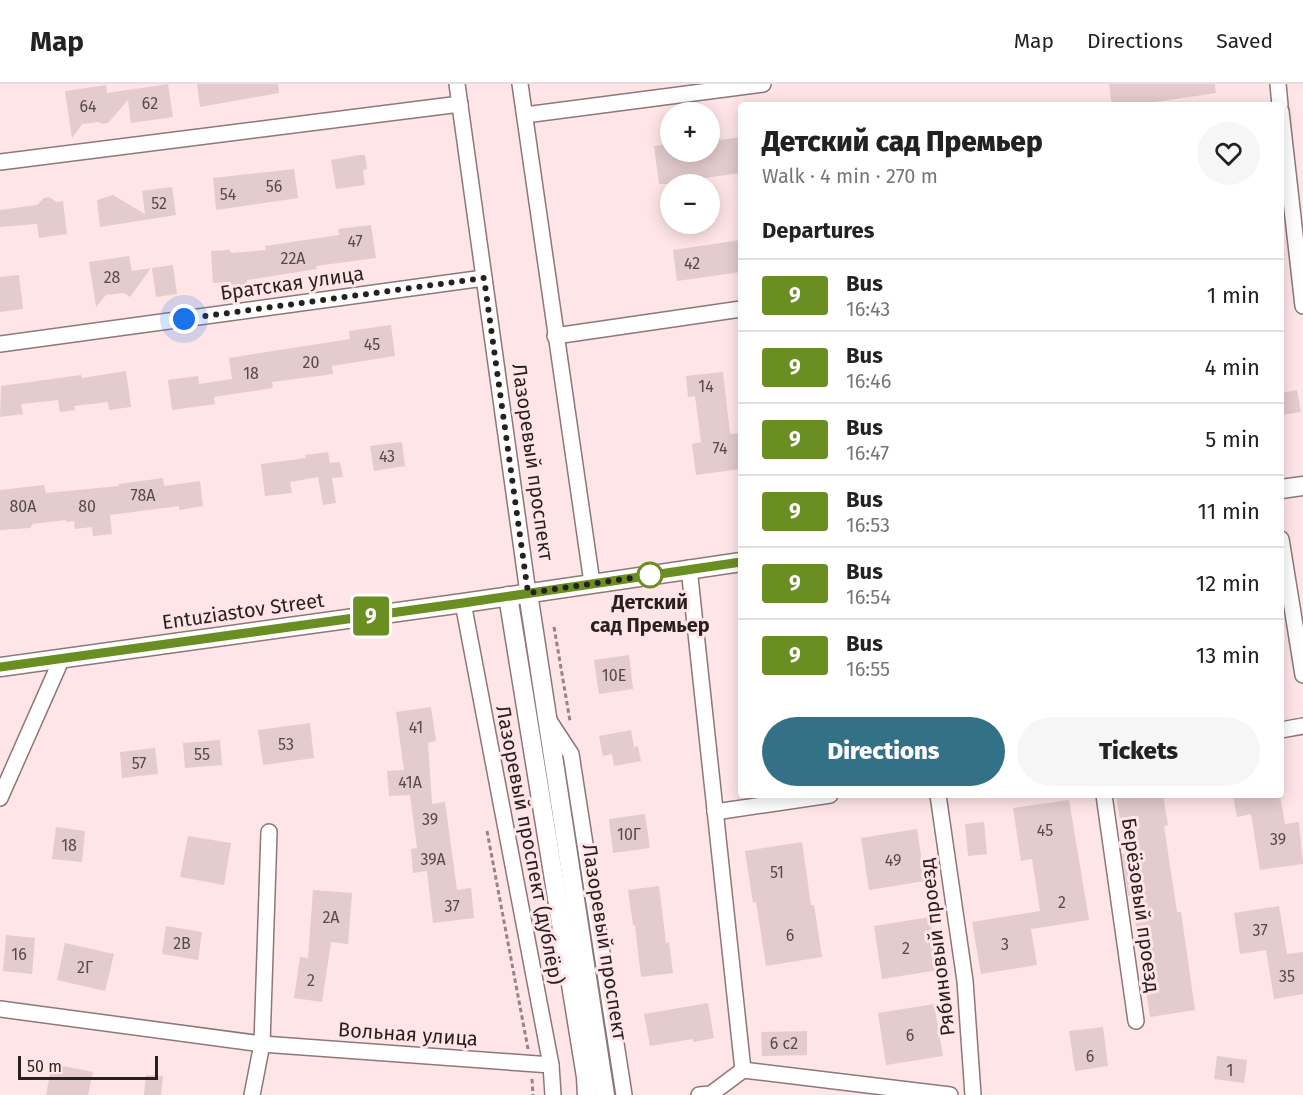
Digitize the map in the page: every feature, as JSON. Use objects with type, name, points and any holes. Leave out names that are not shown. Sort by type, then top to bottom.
[{"type":"street","name":"Лазоревый проспект","points":[[457,84],[528,593],[605,1095]]},
{"type":"street","name":"Лазоревый проспект","points":[[520,84],[592,583]]},
{"type":"street","points":[[525,115],[763,84]]},
{"type":"street","points":[[1278,84],[1280,102]]},
{"type":"street","points":[[0,162],[460,104]]},
{"type":"street","points":[[1284,143],[1292,230],[1303,306]]},
{"type":"street","name":"Братская улица","points":[[0,344],[484,278]]},
{"type":"street","points":[[555,336],[738,309]]},
{"type":"street","points":[[1284,489],[1303,486]]},
{"type":"street","points":[[1284,558],[1303,675]]},
{"type":"street","name":"Entuziastov Street","points":[[0,667],[738,562]]},
{"type":"street","points":[[689,568],[743,1070]]},
{"type":"street","name":"Лазоревый проспект","points":[[508,596],[586,1077],[587,1095]]},
{"type":"street","name":"Лазоревый проспект (дублёр)","points":[[463,603],[550,1065],[553,1095]]},
{"type":"street","points":[[0,798],[62,658]]},
{"type":"street","name":"Лазоревый проспект (дублёр)","points":[[547,717],[571,754],[626,1094]]},
{"type":"street","points":[[1284,729],[1303,726]]},
{"type":"street","points":[[715,812],[810,798]]},
{"type":"street","name":"Рябиновый проезд","points":[[939,798],[965,981],[973,1095]]},
{"type":"street","name":"Берёзовый проезд","points":[[1104,798],[1136,1021]]},
{"type":"street","points":[[252,1095],[262,1044],[269,832]]},
{"type":"street","name":"Вольная улица","points":[[0,1008],[262,1044],[550,1065]]},
{"type":"street","points":[[707,1095],[743,1070],[950,1095]]},
{"type":"path","points":[[485,820],[530,1063],[533,1095]]},
{"type":"building","points":[[168,84],[173,117],[131,123],[128,100],[108,123],[82,124],[72,138],[65,91],[106,85],[107,93]]},
{"type":"building","points":[[197,84],[278,84],[279,93],[200,107]]},
{"type":"building","points":[[1109,84],[1215,84],[1216,93],[1155,102],[1112,102]]},
{"type":"building","points":[[738,137],[738,173],[720,176],[660,174],[659,184],[654,146],[660,145],[660,162],[720,162],[720,140]]},
{"type":"building","points":[[365,155],[367,169],[363,170],[365,185],[336,189],[331,160]]},
{"type":"building","points":[[294,169],[298,198],[216,210],[213,178]]},
{"type":"building","points":[[172,187],[176,215],[100,227],[97,200],[113,195],[145,214],[142,191]]},
{"type":"building","points":[[49,197],[57,202],[63,201],[67,234],[39,238],[37,224],[0,227],[0,210],[37,205],[44,198]]},
{"type":"building","points":[[371,225],[376,258],[316,266],[317,269],[247,280],[247,285],[231,286],[231,282],[213,283],[211,251],[229,250],[232,253],[266,250],[265,246],[339,235],[338,229]]},
{"type":"building","points":[[738,240],[738,272],[677,281],[673,250]]},
{"type":"building","points":[[129,256],[132,271],[151,268],[130,297],[124,293],[106,295],[96,307],[89,262]]},
{"type":"building","points":[[173,265],[177,294],[156,297],[152,268]]},
{"type":"building","points":[[19,275],[23,309],[0,312],[0,277]]},
{"type":"building","points":[[391,325],[395,356],[332,366],[333,374],[272,382],[273,388],[214,397],[215,404],[172,410],[168,380],[198,376],[199,384],[232,379],[229,358],[350,339],[349,331]]},
{"type":"building","points":[[126,371],[131,407],[109,410],[108,402],[74,406],[75,410],[60,412],[58,400],[21,404],[23,414],[0,417],[1,386]]},
{"type":"building","points":[[723,372],[730,434],[738,433],[738,469],[696,475],[692,444],[701,442],[695,396],[688,397],[686,376]]},
{"type":"building","points":[[1297,390],[1301,412],[1284,415],[1284,392]]},
{"type":"building","points":[[402,442],[405,466],[374,471],[370,446]]},
{"type":"building","points":[[328,452],[330,463],[340,462],[343,477],[332,478],[336,503],[323,505],[318,477],[290,482],[292,493],[265,496],[261,464],[306,458],[305,455]]},
{"type":"building","points":[[163,478],[164,486],[200,481],[203,506],[179,510],[179,506],[110,515],[112,534],[93,536],[92,527],[75,529],[74,521],[66,522],[66,520],[33,524],[30,528],[0,530],[0,490],[44,485],[46,493],[119,486],[119,484]]},
{"type":"building","points":[[629,655],[633,689],[599,694],[594,660]]},
{"type":"building","points":[[431,707],[436,741],[428,743],[432,804],[445,802],[457,890],[471,888],[474,918],[433,923],[427,871],[413,873],[411,849],[417,848],[410,795],[389,796],[387,771],[404,770],[396,712]]},
{"type":"building","points":[[310,723],[314,758],[263,765],[258,730]]},
{"type":"building","points":[[631,730],[634,747],[638,746],[641,761],[614,766],[612,754],[603,756],[599,736]]},
{"type":"building","points":[[220,740],[222,765],[185,768],[183,743]]},
{"type":"building","points":[[155,748],[158,774],[122,778],[120,752]]},
{"type":"building","points":[[1116,798],[1164,798],[1168,825],[1164,826],[1177,912],[1181,912],[1195,1010],[1150,1017],[1131,895],[1128,896],[1122,854],[1125,854]]},
{"type":"building","points":[[1234,798],[1281,798],[1285,824],[1299,822],[1303,864],[1260,870],[1251,814],[1237,817]]},
{"type":"building","points":[[1069,800],[1089,920],[1031,929],[1037,965],[981,974],[972,922],[1040,911],[1032,859],[1021,861],[1013,808]]},
{"type":"building","points":[[645,814],[650,848],[613,853],[609,819]]},
{"type":"building","points":[[984,822],[987,854],[968,856],[965,824]]},
{"type":"building","points":[[56,827],[85,831],[82,862],[52,859]]},
{"type":"building","points":[[917,829],[925,881],[869,890],[861,838]]},
{"type":"building","points":[[188,836],[231,843],[224,885],[180,877]]},
{"type":"building","points":[[802,842],[811,905],[814,905],[822,957],[766,966],[745,851]]},
{"type":"building","points":[[659,886],[666,943],[669,942],[673,973],[641,977],[628,890]]},
{"type":"building","points":[[313,890],[352,893],[348,944],[331,942],[322,1002],[294,998],[300,957],[308,958]]},
{"type":"building","points":[[1279,906],[1287,954],[1303,952],[1303,994],[1274,999],[1266,950],[1240,954],[1234,913]]},
{"type":"building","points":[[930,917],[938,970],[882,979],[874,926]]},
{"type":"building","points":[[166,926],[202,932],[198,960],[162,954]]},
{"type":"building","points":[[6,935],[35,938],[32,974],[3,971]]},
{"type":"building","points":[[65,943],[114,954],[105,991],[57,980]]},
{"type":"building","points":[[708,1003],[714,1038],[650,1046],[644,1014]]},
{"type":"building","points":[[934,1004],[943,1056],[886,1065],[878,1013]]},
{"type":"building","points":[[1103,1027],[1108,1066],[1075,1071],[1069,1031]]},
{"type":"building","points":[[807,1031],[807,1055],[762,1056],[761,1032]]},
{"type":"building","points":[[1217,1056],[1247,1060],[1244,1083],[1214,1079]]},
{"type":"building","points":[[52,1064],[93,1072],[88,1095],[46,1095]]},
{"type":"building","points":[[146,1075],[163,1076],[161,1095],[144,1095]]},
{"type":"bus line","name":"9","points":[[0,667],[738,562]]},
{"type":"place","name":"Детский сад Премьер","points":[[650,575]]},
{"type":"route","points":[[184,319],[484,278],[528,593],[652,575],[650,575]]}]
